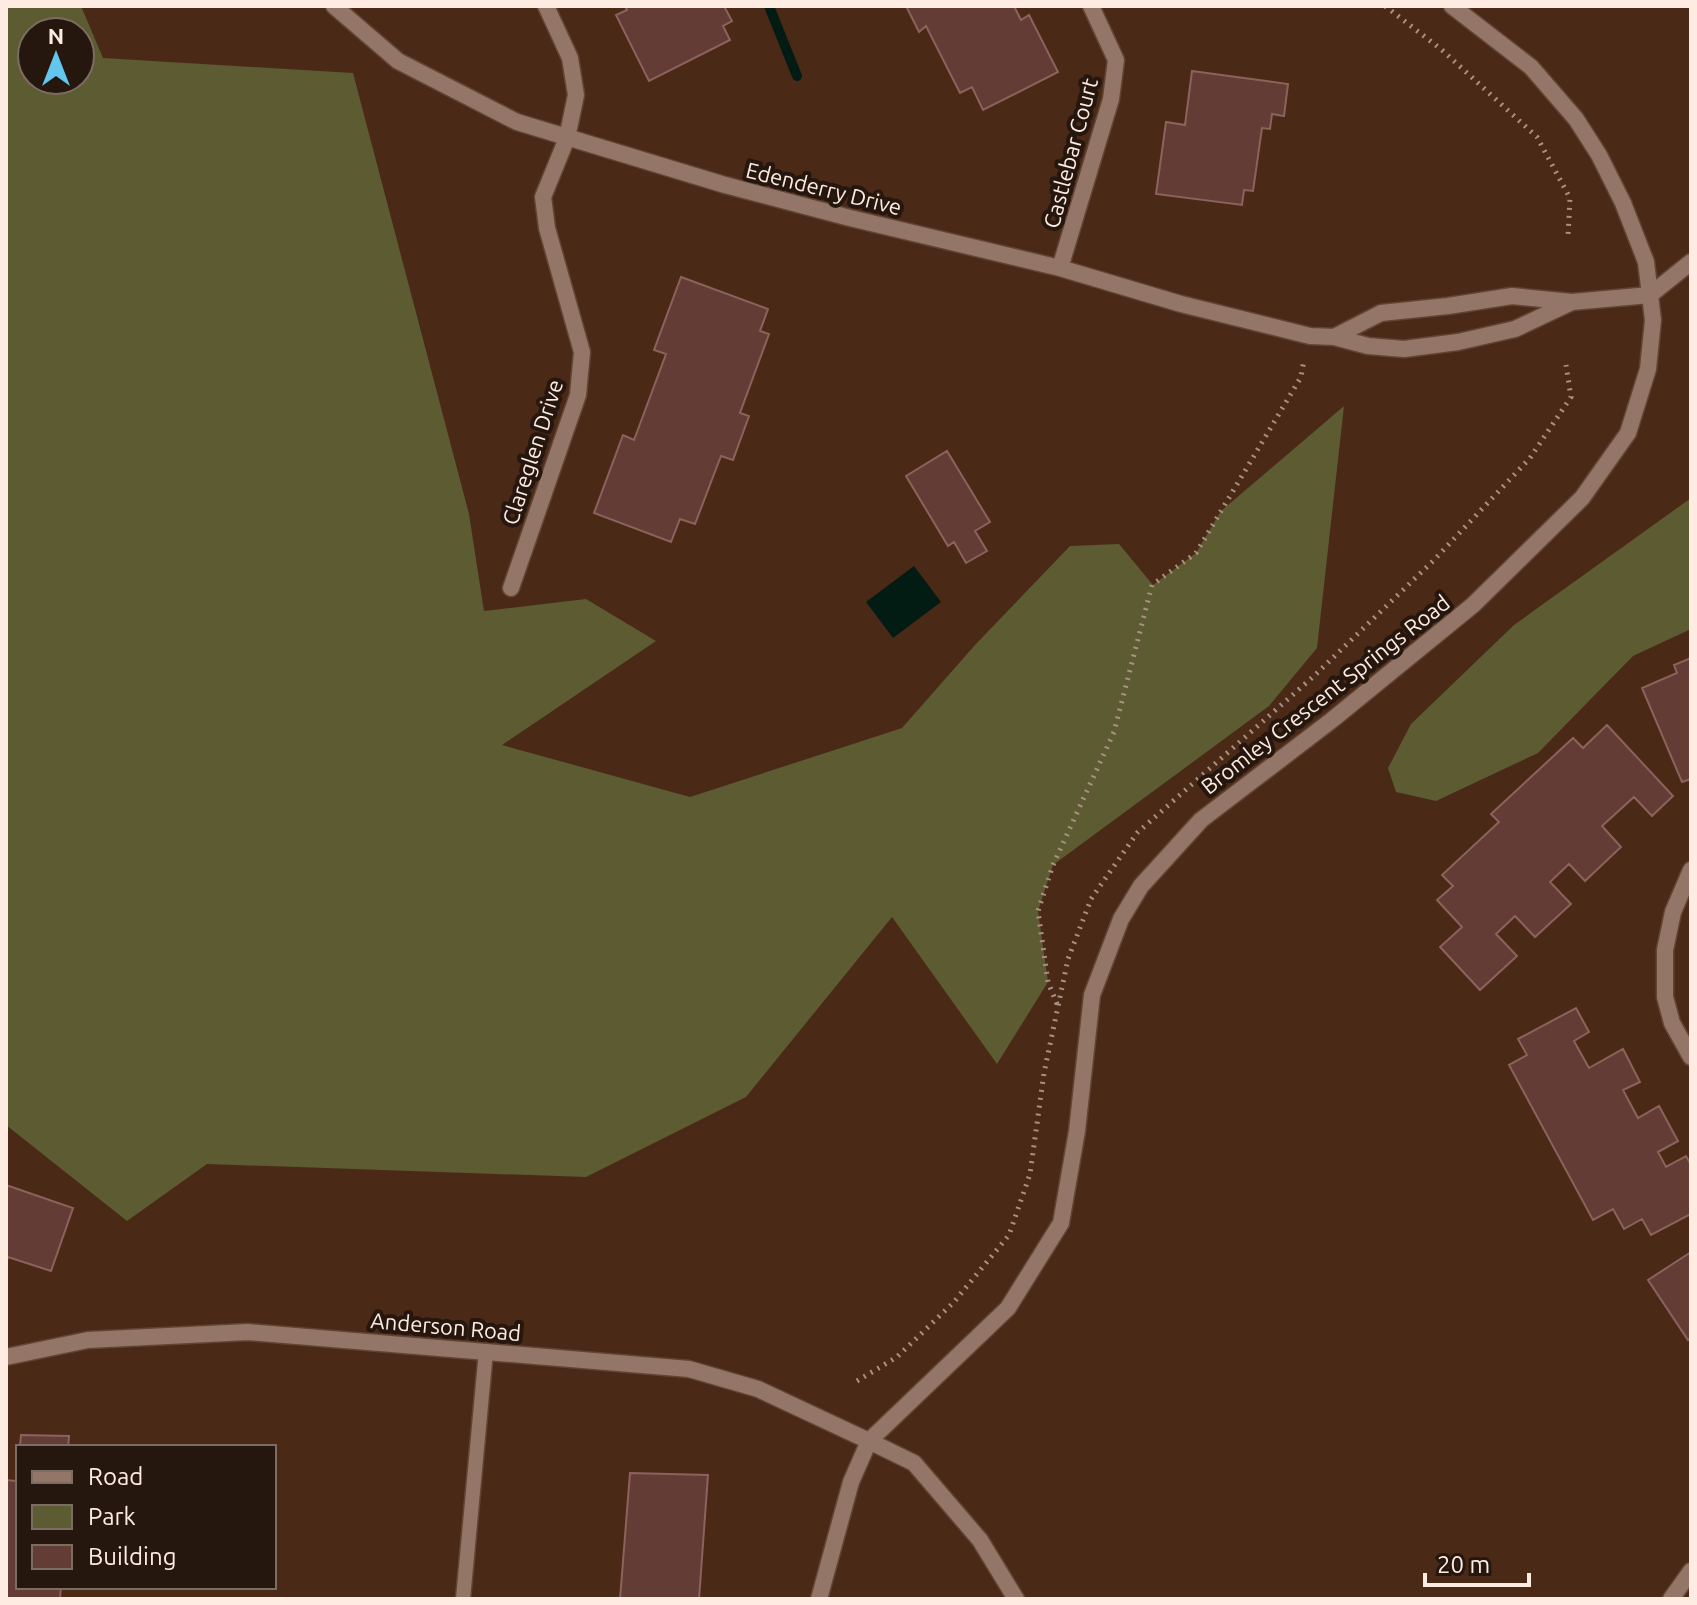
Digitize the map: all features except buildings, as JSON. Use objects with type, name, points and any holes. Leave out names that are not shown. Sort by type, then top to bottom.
[{"type":"street","name":"Edenderry Drive","points":[[334,6],[398,61],[517,122],[739,189],[1060,268],[1181,304],[1310,336],[1404,349],[1458,342],[1515,329],[1572,302]]},
{"type":"street","name":"Clareglen Drive","points":[[511,588],[578,395],[582,352],[547,228],[543,197],[567,138],[576,95],[570,58],[546,6]]},
{"type":"street","name":"Castlebar Court","points":[[1060,268],[1113,86],[1116,60],[1091,6]]},
{"type":"street","name":"Bromley Crescent Springs Road","points":[[869,1441],[1008,1308],[1061,1223],[1077,1131],[1092,995],[1121,919],[1141,886],[1201,820],[1332,720],[1473,605],[1582,498],[1628,433],[1648,369],[1653,320],[1646,262],[1623,203],[1599,155],[1576,119],[1531,67],[1452,6]]},
{"type":"street","points":[[1650,295],[1691,262]]},
{"type":"street","name":"Edenderry Drive","points":[[1334,337],[1381,313],[1512,296],[1572,302],[1650,295]]},
{"type":"street","points":[[1691,870],[1673,912],[1665,950],[1665,997],[1672,1023],[1691,1057]]},
{"type":"street","name":"Anderson Road","points":[[6,1357],[88,1340],[248,1332],[689,1369],[758,1389],[914,1463],[980,1540],[1016,1599]]},
{"type":"street","points":[[819,1599],[851,1482],[869,1441]]},
{"type":"street","points":[[1671,1599],[1691,1571]]},
{"type":"lane","points":[[463,1599],[486,1351]]},
{"type":"path","points":[[1385,6],[1442,50],[1537,137],[1570,198],[1568,236]]},
{"type":"path","points":[[1064,1017],[1048,982],[1038,911],[1053,865],[1114,732],[1152,585],[1196,553],[1301,377],[1310,336]]},
{"type":"green space","points":[[6,6],[81,6],[85,16],[16,16],[16,96],[96,96],[96,41],[103,58],[353,73],[469,514],[484,611],[586,599],[656,641],[502,745],[690,797],[902,728],[975,645],[1070,546],[1119,544],[1153,585],[1196,553],[1221,511],[1344,406],[1317,648],[1269,706],[1053,865],[1038,911],[1048,982],[997,1064],[892,917],[746,1097],[586,1177],[207,1164],[127,1221],[6,1125]]},
{"type":"green space","points":[[1691,498],[1691,629],[1633,656],[1538,753],[1436,801],[1396,792],[1388,768],[1411,724],[1514,625]]},
{"type":"shaded area","points":[[914,566],[941,602],[893,638],[866,602]]},
{"type":"waterway","points":[[769,6],[797,76]]}]
